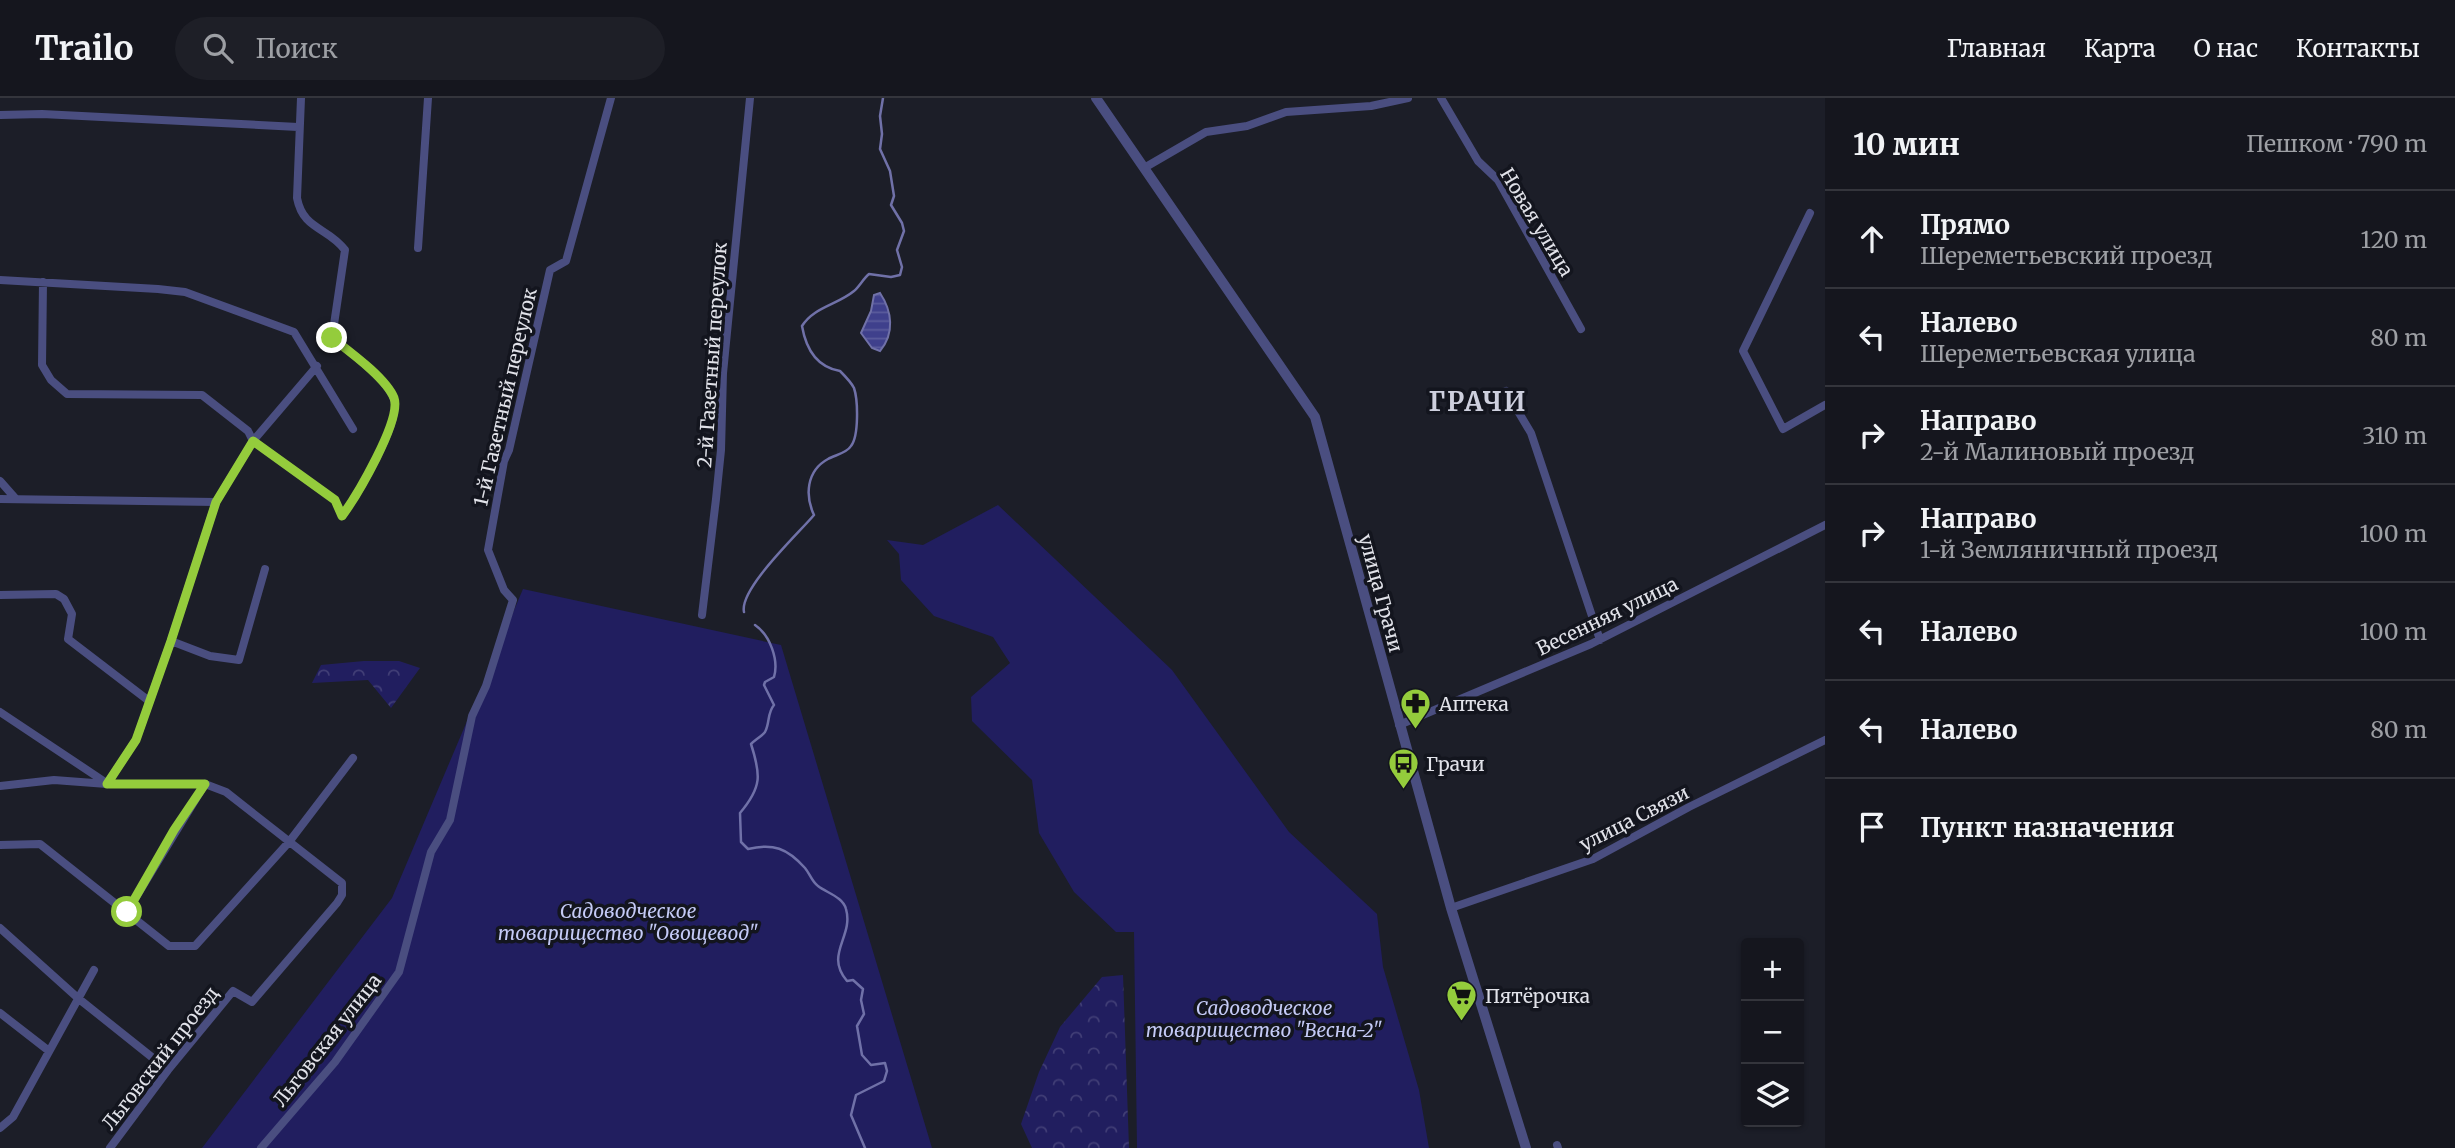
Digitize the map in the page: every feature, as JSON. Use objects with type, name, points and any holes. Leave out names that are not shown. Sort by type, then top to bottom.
[{"type":"street","points":[[43,282],[43,365],[51,380],[67,394],[202,395],[248,431],[253,441],[335,500],[342,516],[356,498],[375,463],[394,412],[394,399],[375,373],[332,338],[345,250],[338,240],[311,225],[300,212],[297,198],[301,98]]},
{"type":"street","points":[[418,248],[428,98]]},
{"type":"street","name":"1-й Газетный переулок","points":[[488,550],[504,461],[509,450],[550,270],[566,261],[611,98]]},
{"type":"street","name":"2-й Газетный переулок","points":[[702,615],[720,462],[723,373],[750,98]]},
{"type":"street","name":"улица Грачи","points":[[1096,98],[1315,417],[1451,908],[1526,1148]]},
{"type":"street","points":[[1144,168],[1206,132],[1247,126],[1286,112],[1371,106],[1408,98]]},
{"type":"street","name":"Новая улица","points":[[1441,98],[1478,161],[1498,180],[1581,329]]},
{"type":"street","points":[[0,116],[43,114],[298,127]]},
{"type":"street","points":[[1810,213],[1743,352],[1783,429],[1825,405]]},
{"type":"street","points":[[0,281],[185,292],[294,332],[353,429]]},
{"type":"street","points":[[107,784],[136,740],[216,502],[253,441],[317,366]]},
{"type":"street","points":[[1506,391],[1531,433],[1600,640]]},
{"type":"street","points":[[0,481],[15,498]]},
{"type":"street","points":[[0,499],[216,502]]},
{"type":"street","name":"Весенняя улица","points":[[1399,725],[1600,640],[1825,525]]},
{"type":"street","name":"Льговская улица","points":[[261,1148],[335,1062],[399,972],[431,852],[450,820],[472,716],[486,686],[513,600],[500,581],[488,550]]},
{"type":"street","points":[[171,641],[210,656],[239,660],[265,569]]},
{"type":"street","points":[[0,594],[56,594],[64,599],[72,614],[68,639],[149,701]]},
{"type":"street","points":[[0,712],[107,784]]},
{"type":"street","name":"улица Связи","points":[[1451,908],[1593,859],[1689,807],[1825,740]]},
{"type":"street","points":[[0,845],[40,845],[169,946],[194,946],[289,842],[353,758]]},
{"type":"street","points":[[0,786],[54,780],[107,784],[205,784],[226,792],[289,842]]},
{"type":"street","points":[[127,912],[174,830],[205,784]]},
{"type":"street","name":"Льговский проезд","points":[[110,1148],[168,1070],[233,991],[252,1002],[342,895],[342,883],[289,842]]},
{"type":"street","points":[[0,928],[79,999],[168,1070]]},
{"type":"street","points":[[0,1128],[13,1117],[94,970]]},
{"type":"street","points":[[0,1013],[49,1051]]},
{"type":"green space","name":"Садоводческое товарищество \"Весна-2\"","points":[[998,505],[1172,670],[1289,832],[1377,914],[1383,967],[1419,1090],[1429,1148],[1137,1148],[1134,932],[1116,932],[1074,892],[1039,833],[1032,780],[972,721],[971,697],[1010,663],[993,637],[934,616],[901,580],[899,554],[887,540],[923,545]]},
{"type":"green space","name":"Садоводческое товарищество \"Овощевод\"","points":[[523,589],[781,645],[932,1148],[202,1148],[392,898]]},
{"type":"green space","points":[[399,661],[420,668],[391,708],[368,680],[312,683],[321,665]]},
{"type":"green space","points":[[1123,975],[1129,1148],[1032,1148],[1021,1124],[1039,1072],[1060,1027],[1102,977]]},
{"type":"shaded area","points":[[880,293],[887,307],[890,329],[880,351],[872,348],[861,333],[871,311],[874,295]]},
{"type":"waterway","points":[[744,612],[745,602],[760,576],[814,515],[809,500],[809,484],[815,470],[828,459],[844,452],[854,441],[857,426],[854,388],[840,371],[818,361],[809,349],[802,326],[813,314],[854,291],[869,274],[891,277],[900,275],[902,267],[897,250],[904,231],[891,205],[894,196],[890,171],[880,149],[883,98]]},
{"type":"waterway","points":[[755,625],[769,641],[774,656],[774,677],[764,685],[774,705],[765,732],[751,744],[758,780],[752,796],[740,813],[741,842],[748,849],[772,847],[786,852],[805,868],[816,884],[838,898],[846,909],[846,928],[838,962],[847,981],[853,980],[863,989],[861,1000],[864,1014],[857,1026],[862,1055],[871,1065],[885,1063],[887,1071],[884,1081],[856,1095],[851,1115],[865,1148]]},
{"type":"place","name":"Аптека","points":[[1416,731]]},
{"type":"place","name":"Грачи","points":[[1403,791]]},
{"type":"place","name":"Пятёрочка","points":[[1462,1023]]},
{"type":"district","name":"ГРАЧИ","points":[[1478,401]]},
{"type":"route","points":[[127,912],[174,830],[205,784],[107,784],[136,740],[216,502],[253,441],[335,500],[342,516],[356,498],[375,463],[394,412],[394,399],[375,373],[332,338]]}]
